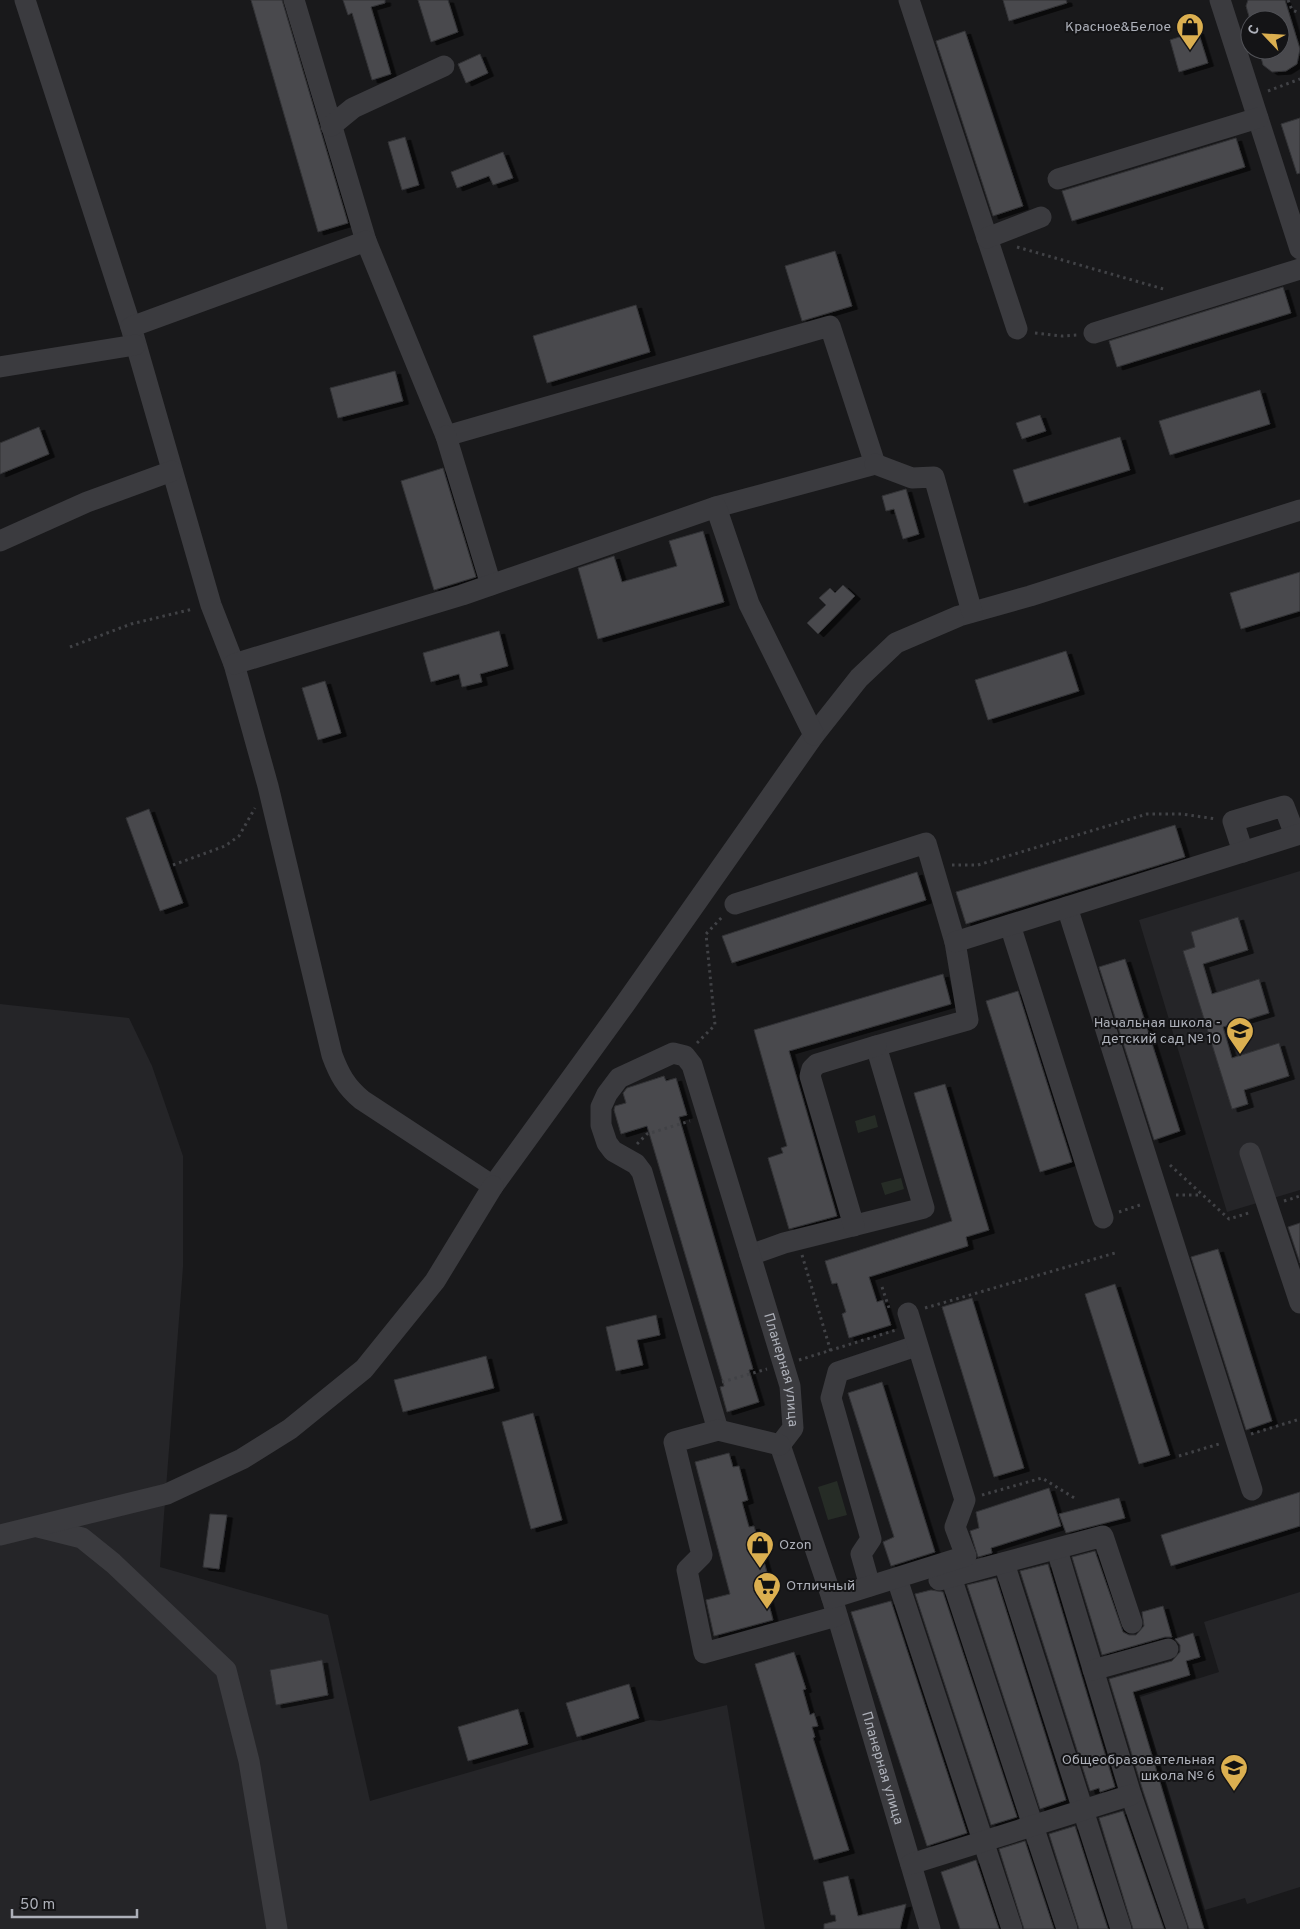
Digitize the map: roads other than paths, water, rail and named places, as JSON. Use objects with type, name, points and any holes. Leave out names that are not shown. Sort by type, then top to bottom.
[{"type":"street","points":[[25,0],[133,336],[211,605],[234,664],[268,786],[332,1055],[340,1075],[350,1091],[493,1186]]},
{"type":"street","points":[[294,0],[366,241],[446,436],[491,585]]},
{"type":"street","points":[[909,0],[1017,329]]},
{"type":"street","points":[[1220,0],[1300,249]]},
{"type":"street","points":[[331,126],[353,108],[444,66]]},
{"type":"street","points":[[1058,179],[1258,118]]},
{"type":"street","points":[[987,238],[1041,217]]},
{"type":"street","points":[[0,367],[133,336],[366,241]]},
{"type":"street","points":[[1094,333],[1300,269]]},
{"type":"street","points":[[446,436],[830,326],[875,464]]},
{"type":"street","points":[[234,664],[491,585],[716,508],[875,464],[912,478],[934,477],[972,612]]},
{"type":"street","points":[[0,541],[96,498],[172,471]]},
{"type":"street","points":[[716,508],[749,604],[814,735]]},
{"type":"street","points":[[0,1535],[167,1494],[242,1459],[290,1429],[364,1369],[434,1281],[493,1186],[625,1004],[814,735],[858,678],[896,643],[972,612],[1030,596],[1300,510]]},
{"type":"street","points":[[955,942],[1010,925],[1067,907],[1244,852],[1298,835],[1284,806],[1233,821],[1244,852]]},
{"type":"street","points":[[735,904],[926,843],[955,942],[968,1020],[817,1064],[812,1069],[810,1076],[854,1226]]},
{"type":"street","points":[[1067,907],[1252,1490]]},
{"type":"street","points":[[1010,925],[1103,1218]]},
{"type":"street","points":[[750,1255],[798,1240],[924,1208],[876,1046]]},
{"type":"street","name":"Планерная улица","points":[[718,1430],[642,1172],[636,1164],[613,1151],[601,1125],[601,1107],[606,1094],[619,1078],[673,1054],[688,1060],[790,1386],[792,1428],[780,1445],[835,1607],[930,1929]]},
{"type":"street","points":[[1250,1153],[1300,1303]]},
{"type":"street","points":[[835,1607],[870,1586],[966,1556],[955,1528],[965,1500],[916,1346],[908,1313]]},
{"type":"street","points":[[870,1586],[861,1554],[871,1539],[831,1398],[838,1372],[916,1346]]},
{"type":"street","points":[[780,1445],[718,1430],[674,1442],[702,1555],[687,1570],[704,1653],[835,1607],[900,1588],[1057,1550],[1104,1536],[1132,1623]]},
{"type":"street","points":[[35,1526],[82,1538],[113,1563],[226,1670],[250,1760],[277,1929]]},
{"type":"street","points":[[1057,1550],[1131,1795],[1177,1929]]},
{"type":"street","points":[[1004,1563],[1121,1929]]},
{"type":"street","points":[[951,1577],[1068,1929]]},
{"type":"street","points":[[900,1588],[1012,1929]]},
{"type":"street","points":[[1093,1670],[1168,1649]]},
{"type":"street","points":[[911,1864],[1131,1795]]},
{"type":"place","name":"Красное&Белое","points":[[1190,51]]},
{"type":"place","name":"Начальная школа - детский сад № 10","points":[[1240,1055]]},
{"type":"place","name":"Ozon","points":[[760,1569]]},
{"type":"place","name":"Отличный","points":[[767,1610]]},
{"type":"place","name":"Общеобразовательная школа № 6","points":[[1234,1792]]}]
